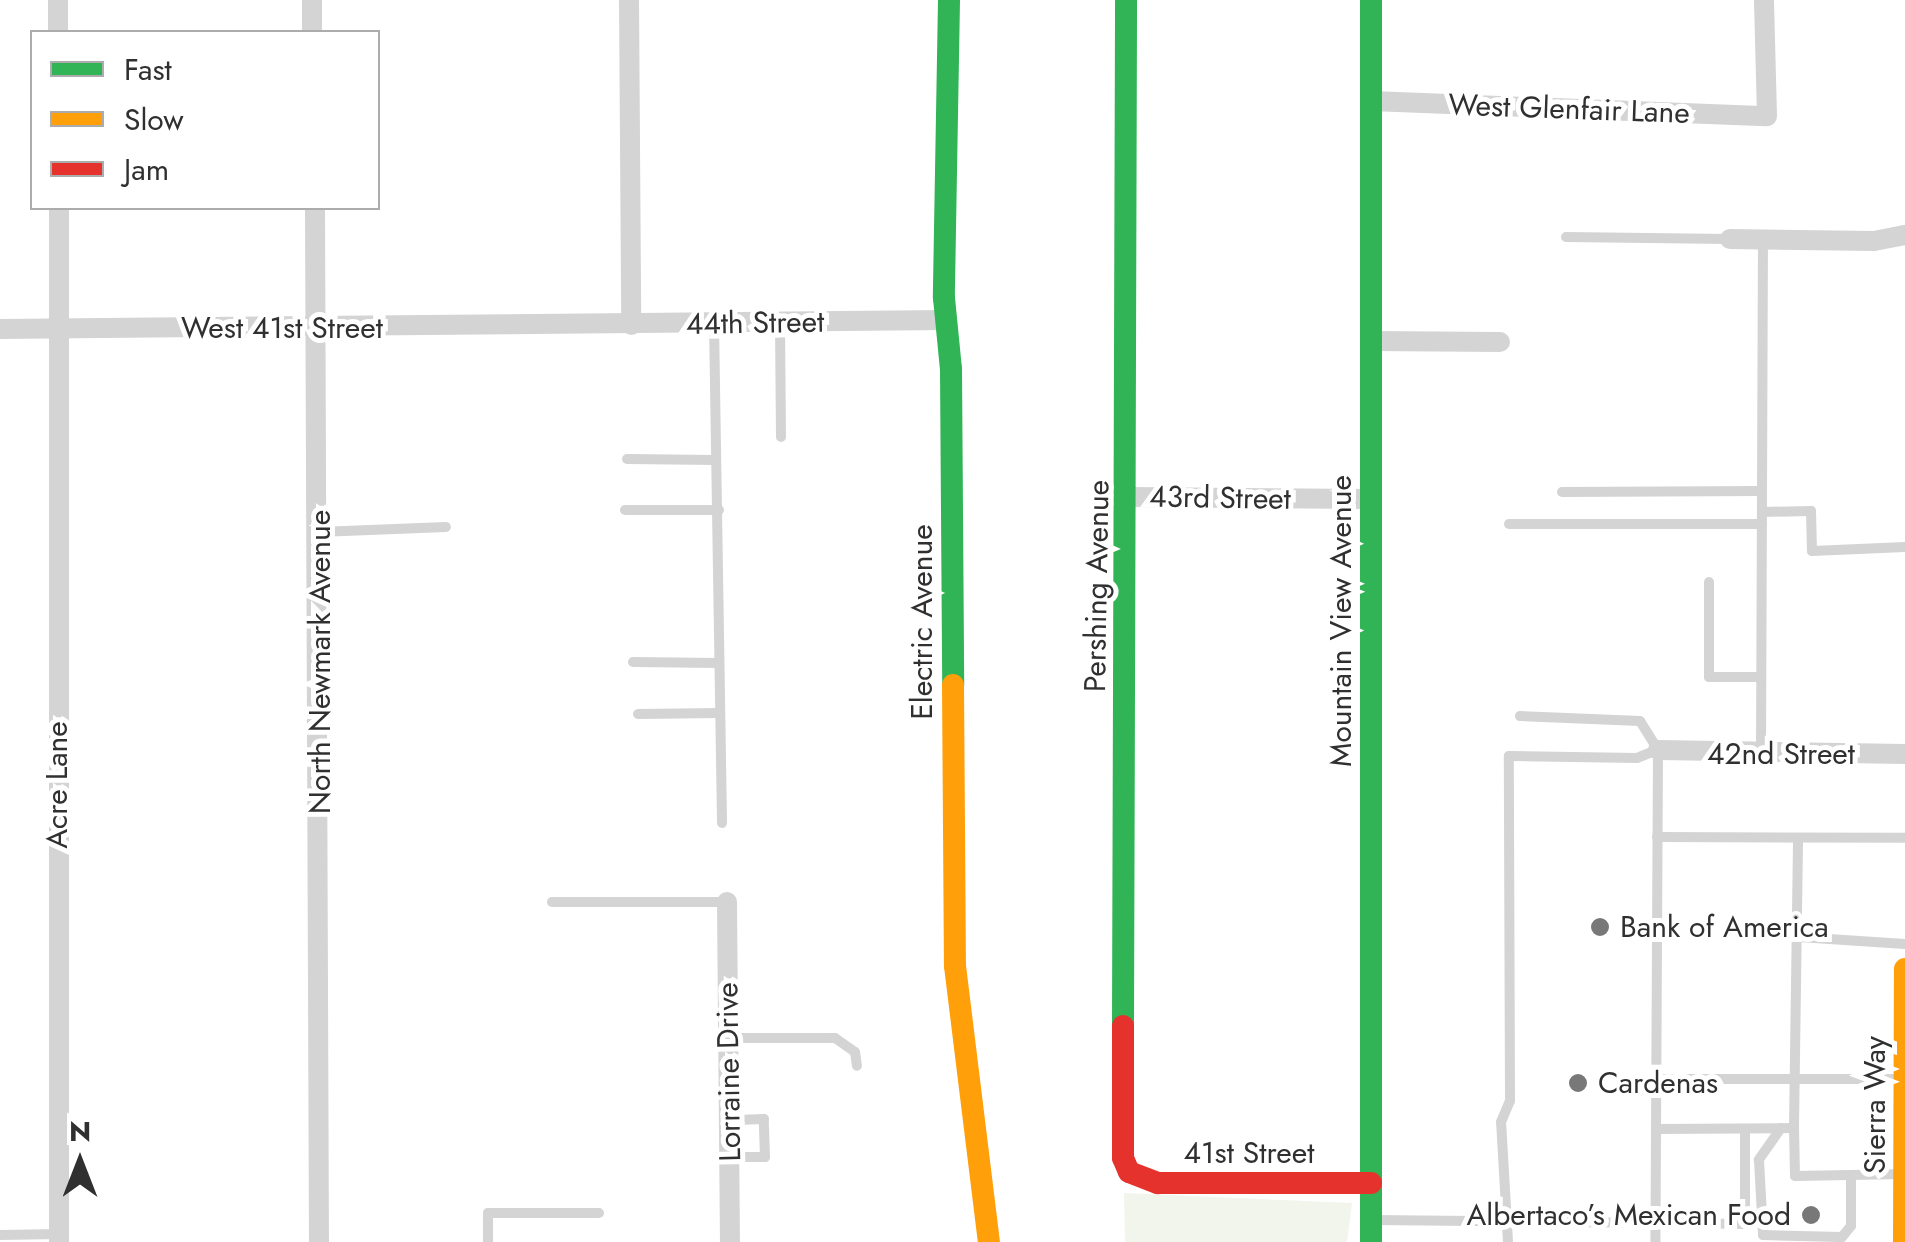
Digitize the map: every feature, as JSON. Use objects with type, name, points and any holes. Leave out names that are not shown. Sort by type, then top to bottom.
[{"type":"street","points":[[58,0],[58,30]]},
{"type":"street","points":[[312,0],[312,30]]},
{"type":"street","points":[[628,0],[631,325]]},
{"type":"street","name":"Electric Avenue","points":[[948,0],[947,320],[955,966],[989,1242]]},
{"type":"street","name":"Pershing Avenue","points":[[1126,0],[1128,497],[1120,1142],[1130,1172]]},
{"type":"street","name":"Mountain View Avenue","points":[[1371,0],[1371,1231]]},
{"type":"street","name":"West Glenfair Lane","points":[[1371,101],[1767,116],[1764,0]]},
{"type":"street","name":"Acre Lane","points":[[59,210],[54,329],[59,1238]]},
{"type":"street","name":"North Newmark Avenue","points":[[315,210],[323,997],[319,1242]]},
{"type":"street","points":[[1730,239],[1874,241],[1905,234]]},
{"type":"street","name":"44th Street","points":[[564,326],[947,320]]},
{"type":"street","name":"West 41st Street","points":[[0,329],[564,326]]},
{"type":"street","points":[[1371,341],[1500,342]]},
{"type":"street","name":"43rd Street","points":[[1128,497],[1371,500]]},
{"type":"street","name":"42nd Street","points":[[1658,750],[1905,754]]},
{"type":"street","name":"Lorraine Drive","points":[[727,902],[730,1242]]},
{"type":"street","name":"Sierra Way","points":[[1904,1242],[1905,969]]},
{"type":"street","name":"41st Street","points":[[1130,1172],[1158,1183],[1371,1183]]},
{"type":"lane","points":[[1566,236],[1730,239]]},
{"type":"lane","points":[[1761,754],[1763,241]]},
{"type":"lane","points":[[780,322],[781,438]]},
{"type":"lane","points":[[714,324],[722,823]]},
{"type":"lane","points":[[627,459],[716,460]]},
{"type":"lane","points":[[1562,492],[1762,491]]},
{"type":"lane","points":[[625,510],[719,510]]},
{"type":"lane","points":[[1509,524],[1762,518],[1811,511],[1812,550],[1905,547]]},
{"type":"lane","points":[[319,532],[446,528]]},
{"type":"lane","points":[[1709,582],[1709,677],[1761,677]]},
{"type":"lane","points":[[633,662],[718,663]]},
{"type":"lane","points":[[638,714],[719,713]]},
{"type":"lane","points":[[1520,716],[1640,721],[1658,750],[1655,1242]]},
{"type":"lane","points":[[1508,1242],[1502,1122],[1510,1101],[1510,756],[1638,758],[1658,750]]},
{"type":"lane","points":[[1657,837],[1905,838]]},
{"type":"lane","points":[[1798,838],[1795,1176],[1904,1174]]},
{"type":"lane","points":[[552,902],[727,902]]},
{"type":"lane","points":[[1798,937],[1905,944]]},
{"type":"lane","points":[[728,1038],[835,1038],[855,1052],[856,1066]]},
{"type":"lane","points":[[1656,1078],[1905,1080]]},
{"type":"lane","points":[[729,1120],[764,1119],[765,1157],[730,1157]]},
{"type":"lane","points":[[1781,1128],[1758,1160],[1763,1235],[1842,1237],[1851,1226],[1851,1175]]},
{"type":"lane","points":[[1656,1129],[1794,1128]]},
{"type":"lane","points":[[1371,1231],[1506,1224],[1745,1224],[1745,1129]]},
{"type":"lane","points":[[488,1242],[488,1213],[599,1213]]},
{"type":"lane","points":[[0,1235],[59,1238]]},
{"type":"shaded area","points":[[1124,1193],[1352,1203],[1347,1242],[1125,1242]]},
{"type":"traffic: fast","points":[[949,0],[944,298],[951,369],[953,685]]},
{"type":"traffic: fast","points":[[1123,1026],[1126,0]]},
{"type":"traffic: fast","points":[[1371,0],[1371,1242]]},
{"type":"traffic: slow","points":[[953,685],[955,966],[989,1242]]},
{"type":"traffic: slow","points":[[1904,1242],[1905,969]]},
{"type":"traffic: jam","points":[[1123,1026],[1123,1158],[1129,1172],[1158,1183],[1371,1183]]},
{"type":"place","name":"Bank of America","points":[[1600,927]]},
{"type":"place","name":"Cardenas","points":[[1578,1083]]},
{"type":"place","name":"Albertaco’s Mexican Food","points":[[1811,1215]]}]
